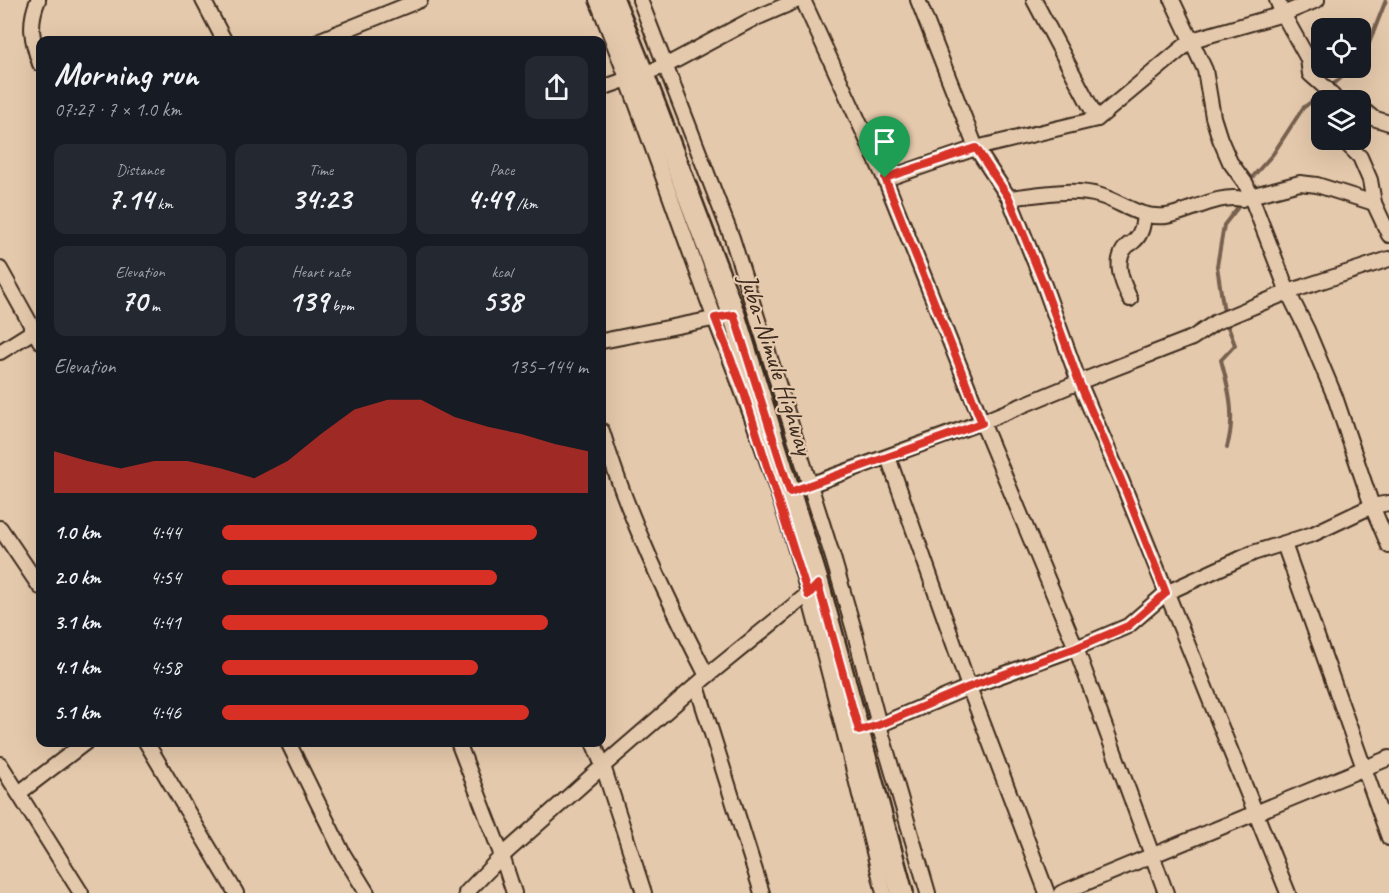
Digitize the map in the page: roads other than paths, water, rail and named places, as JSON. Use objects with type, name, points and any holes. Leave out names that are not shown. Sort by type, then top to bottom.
[{"type":"main road","name":"Juba–Nimule Highway","points":[[613,0],[636,77],[708,244],[725,316],[800,488],[813,589],[869,728],[902,893]]},
{"type":"street","points":[[36,51],[31,26],[38,0]]},
{"type":"street","points":[[203,0],[222,36]]},
{"type":"street","points":[[330,36],[420,0]]},
{"type":"street","points":[[597,0],[636,77],[725,316],[744,393],[813,589],[822,653],[844,730],[884,893]]},
{"type":"street","points":[[640,0],[732,238],[800,488],[854,630],[869,728],[928,893]]},
{"type":"street","points":[[606,87],[665,66],[750,21],[798,0]]},
{"type":"street","points":[[803,0],[885,178],[982,423],[1076,648],[1166,893]]},
{"type":"street","points":[[918,0],[976,148],[1009,198],[1079,382],[1122,482],[1288,893]]},
{"type":"street","points":[[1034,0],[1097,119]]},
{"type":"street","points":[[1173,0],[1205,70],[1213,117],[1220,139],[1230,162],[1246,184],[1246,197],[1335,397],[1372,506],[1389,546]]},
{"type":"street","points":[[1277,0],[1308,59],[1310,74],[1327,90]]},
{"type":"street","points":[[885,178],[976,148],[1097,119],[1192,40],[1283,14],[1317,0]]},
{"type":"street","points":[[1371,116],[1389,123]]},
{"type":"street","points":[[1353,150],[1360,157],[1370,180],[1374,203],[1389,235]]},
{"type":"street","points":[[1009,198],[1078,191],[1102,196],[1144,215],[1164,216],[1230,198],[1246,197],[1300,183],[1317,185],[1374,203]]},
{"type":"street","points":[[1130,299],[1121,276],[1120,257],[1126,246],[1137,239],[1142,229],[1144,215]]},
{"type":"street","points":[[708,244],[732,238]]},
{"type":"street","points":[[800,488],[982,423],[1191,338],[1216,322],[1288,292],[1389,259]]},
{"type":"street","points":[[0,269],[36,330]]},
{"type":"street","points":[[606,340],[725,316]]},
{"type":"street","points":[[0,352],[36,334]]},
{"type":"street","points":[[606,443],[630,512],[656,573],[707,676]]},
{"type":"street","points":[[888,457],[969,687],[1047,893]]},
{"type":"street","points":[[869,728],[1128,626],[1166,593],[1253,553],[1334,526],[1372,506],[1389,503]]},
{"type":"street","points":[[0,528],[36,581]]},
{"type":"street","points":[[1284,544],[1389,838]]},
{"type":"street","points":[[466,893],[502,856],[561,806],[603,766],[813,589]]},
{"type":"street","points":[[697,686],[762,893]]},
{"type":"street","points":[[19,793],[79,747]]},
{"type":"street","points":[[149,747],[236,893]]},
{"type":"street","points":[[290,747],[343,854],[367,893]]},
{"type":"street","points":[[460,747],[514,893]]},
{"type":"street","points":[[595,747],[644,893]]},
{"type":"street","points":[[1061,893],[1389,758]]},
{"type":"street","points":[[0,764],[81,893]]},
{"type":"waterway","points":[[1371,38],[1386,0]]},
{"type":"waterway","points":[[1330,87],[1341,78]]},
{"type":"waterway","points":[[1248,182],[1273,154],[1303,108],[1311,102]]},
{"type":"waterway","points":[[1227,447],[1231,414],[1229,393],[1221,360],[1235,345],[1225,319],[1217,266],[1224,225],[1242,202]]}]
